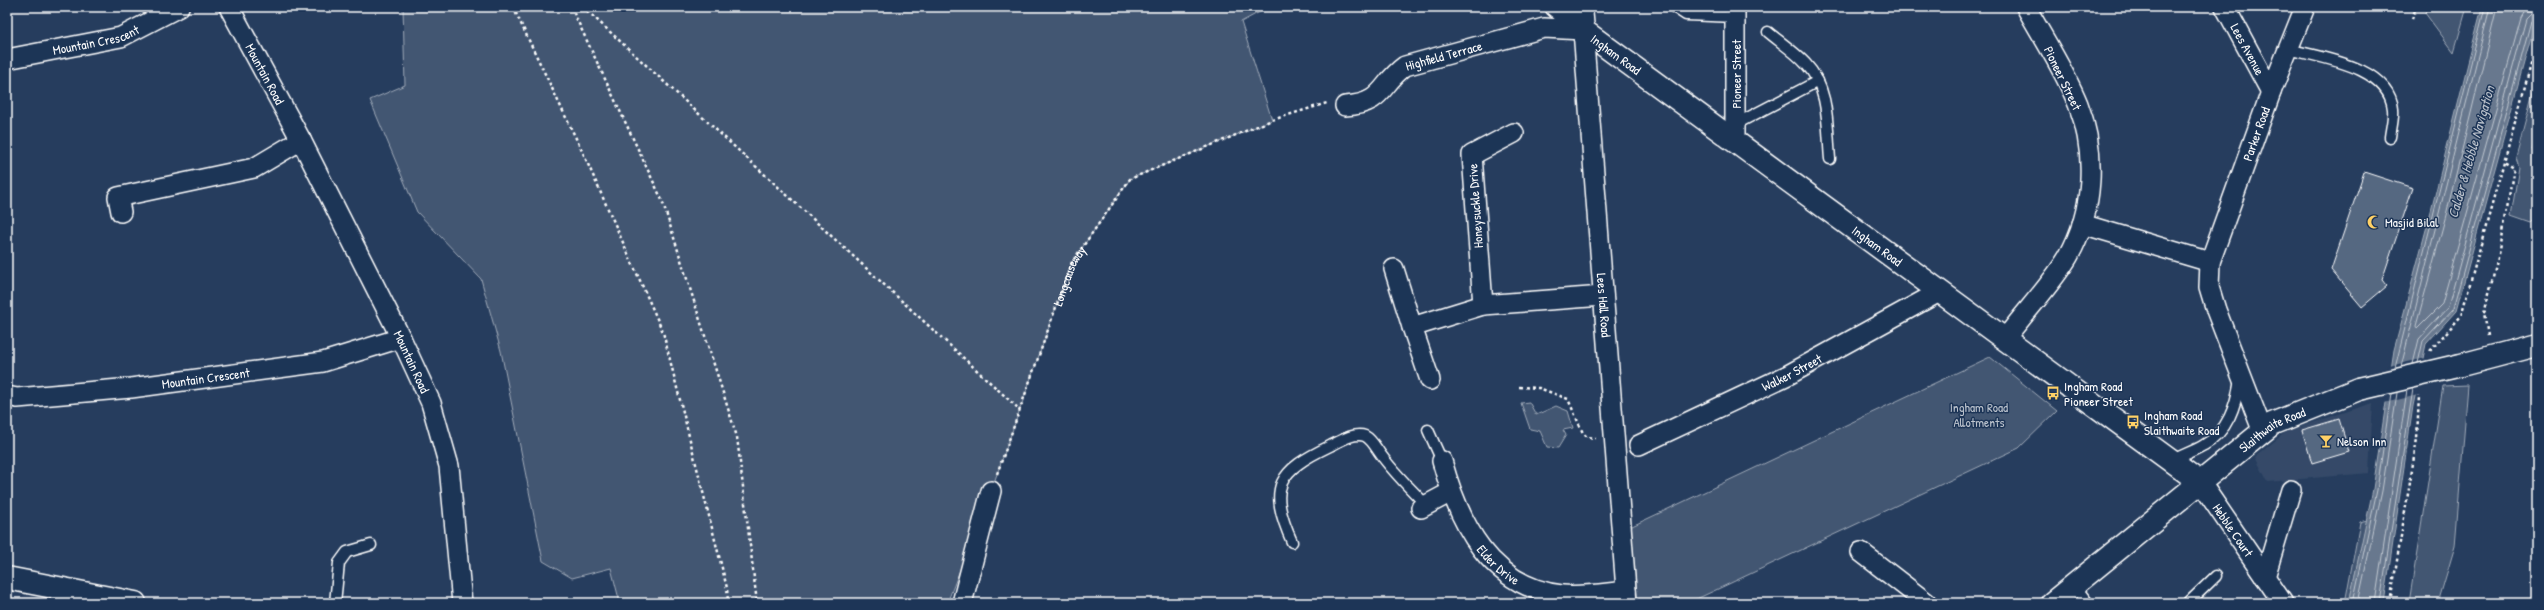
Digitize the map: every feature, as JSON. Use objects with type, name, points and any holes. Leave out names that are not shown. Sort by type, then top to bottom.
[{"type":"street","name":"Mountain Crescent","points":[[7,59],[121,37],[179,7]]},
{"type":"street","name":"Mountain Road","points":[[230,7],[301,140],[401,338],[431,403],[449,466],[462,603]]},
{"type":"street","name":"Ingham Road","points":[[1555,7],[1583,30],[1736,133],[1941,291],[2201,483]]},
{"type":"street","name":"Lees Hall Road","points":[[1581,7],[1626,597]]},
{"type":"street","name":"Pioneer Street","points":[[2005,339],[2067,258],[2082,224],[2089,194],[2090,172],[2085,129],[2078,103],[2026,7]]},
{"type":"street","name":"Lees Avenue","points":[[2225,7],[2271,92]]},
{"type":"street","name":"Parker Road","points":[[2262,432],[2209,287],[2210,262],[2271,92],[2305,7]]},
{"type":"street","name":"Pioneer Street","points":[[1735,12],[1736,133]]},
{"type":"street","name":"Highfield Terrace","points":[[1345,106],[1358,105],[1374,98],[1382,92],[1394,74],[1405,66],[1509,36],[1544,28],[1583,30]]},
{"type":"street","name":"Honeysuckle Drive","points":[[1483,305],[1472,155],[1514,133]]},
{"type":"street","points":[[121,212],[118,197],[254,168],[301,140]]},
{"type":"street","points":[[2082,224],[2210,262]]},
{"type":"street","points":[[1394,269],[1430,380]]},
{"type":"street","name":"Walker Street","points":[[1638,445],[1788,375],[1941,291]]},
{"type":"street","points":[[1412,327],[1483,305],[1603,296]]},
{"type":"street","name":"Mountain Crescent","points":[[7,396],[17,398],[131,388],[243,374],[323,362],[401,338]]},
{"type":"street","name":"Slaithwaite Road","points":[[2052,603],[2272,424],[2359,390],[2493,358],[2537,344]]},
{"type":"street","name":"Elder Drive","points":[[1442,461],[1451,492],[1474,541],[1483,553],[1498,568],[1532,588],[1562,595],[1626,597]]},
{"type":"street","name":"Hebble Court","points":[[2201,483],[2283,603]]},
{"type":"street","name":"Hebble Court","points":[[2265,577],[2291,490]]},
{"type":"street","points":[[962,603],[991,491]]},
{"type":"street","points":[[1423,506],[1451,492]]},
{"type":"street","points":[[1861,552],[1927,603]]},
{"type":"street","points":[[7,578],[134,603]]},
{"type":"lane","points":[[1674,7],[1686,15],[1735,12]]},
{"type":"lane","points":[[1768,32],[1807,64],[1818,81],[1825,102],[1830,159]]},
{"type":"lane","points":[[2288,48],[2366,71],[2382,84],[2393,109],[2390,137]]},
{"type":"lane","points":[[1736,133],[1818,81]]},
{"type":"lane","points":[[2170,461],[2204,445],[2218,436],[2228,420],[2237,398],[2241,374]]},
{"type":"lane","points":[[1428,430],[1442,461]]},
{"type":"lane","points":[[1292,542],[1280,515],[1279,498],[1283,480],[1292,467],[1351,436],[1364,436],[1371,440],[1388,464],[1423,506]]},
{"type":"lane","points":[[335,603],[339,563],[347,552],[371,544]]},
{"type":"lane","points":[[2188,603],[2216,576]]},
{"type":"lane","points":[[2074,585],[2088,603]]},
{"type":"path","points":[[513,7],[583,153],[663,332],[728,588],[728,603]]},
{"type":"path","points":[[571,7],[662,200],[738,437],[757,603]]},
{"type":"path","points":[[583,7],[1020,410]]},
{"type":"path","points":[[2412,19],[2416,7]]},
{"type":"path","points":[[2429,355],[2431,348],[2445,336],[2461,316],[2537,43]]},
{"type":"path","name":"Longcauseway","points":[[991,491],[1072,262],[1130,179],[1272,120],[1323,102],[1345,106]]},
{"type":"path","points":[[2493,358],[2484,313],[2500,250],[2514,168],[2504,161]]},
{"type":"path","points":[[1518,387],[1539,388],[1568,399],[1587,437],[1613,437]]},
{"type":"path","points":[[2390,603],[2417,439],[2419,393]]},
{"type":"shaded area","points":[[2373,403],[2369,473],[2268,482],[2255,457],[2287,431]]},
{"type":"green space","points":[[403,7],[1269,7],[1241,22],[1272,120],[1130,179],[1072,262],[991,491],[947,603],[620,603],[611,568],[572,578],[543,561],[501,351],[481,279],[417,212],[370,100],[405,85]]},
{"type":"green space","points":[[2427,7],[2467,7],[2454,52],[2425,13]]},
{"type":"green space","points":[[2537,77],[2537,135],[2532,150],[2537,154],[2537,218],[2531,223],[2511,216],[2519,167],[2516,157]]},
{"type":"green space","name":"Ingham Road Allotments","points":[[1990,357],[2057,411],[2019,448],[1688,603],[1638,603],[1630,527]]},
{"type":"green space","points":[[2468,385],[2455,546],[2438,603],[2409,603],[2443,386]]},
{"type":"green space","points":[[1529,402],[1536,415],[1556,406],[1568,411],[1573,428],[1563,430],[1566,435],[1558,448],[1547,447],[1540,431],[1530,429],[1521,403]]},
{"type":"green space","points":[[2367,520],[2349,603],[2345,603],[2360,522]]},
{"type":"water","name":"Calder & Hebble Navigation","points":[[2482,7],[2537,7],[2537,15],[2456,311],[2426,344],[2413,406],[2384,603],[2349,603],[2373,489],[2394,350],[2431,211]]},
{"type":"pier","points":[[2426,358],[2418,395],[2384,403],[2389,366]]},
{"type":"building","name":"Masjid Bilal","points":[[2364,172],[2413,188],[2382,280],[2387,286],[2362,307],[2331,270]]},
{"type":"building","name":"Nelson Inn","points":[[2339,419],[2349,452],[2312,463],[2302,430]]},
{"type":"place","name":"Masjid Bilal","points":[[2374,222]]},
{"type":"place","name":"Ingham Road Pioneer Street","points":[[2053,393]]},
{"type":"place","name":"Ingham Road Slaithwaite Road","points":[[2133,422]]},
{"type":"place","name":"Nelson Inn","points":[[2326,441]]}]
